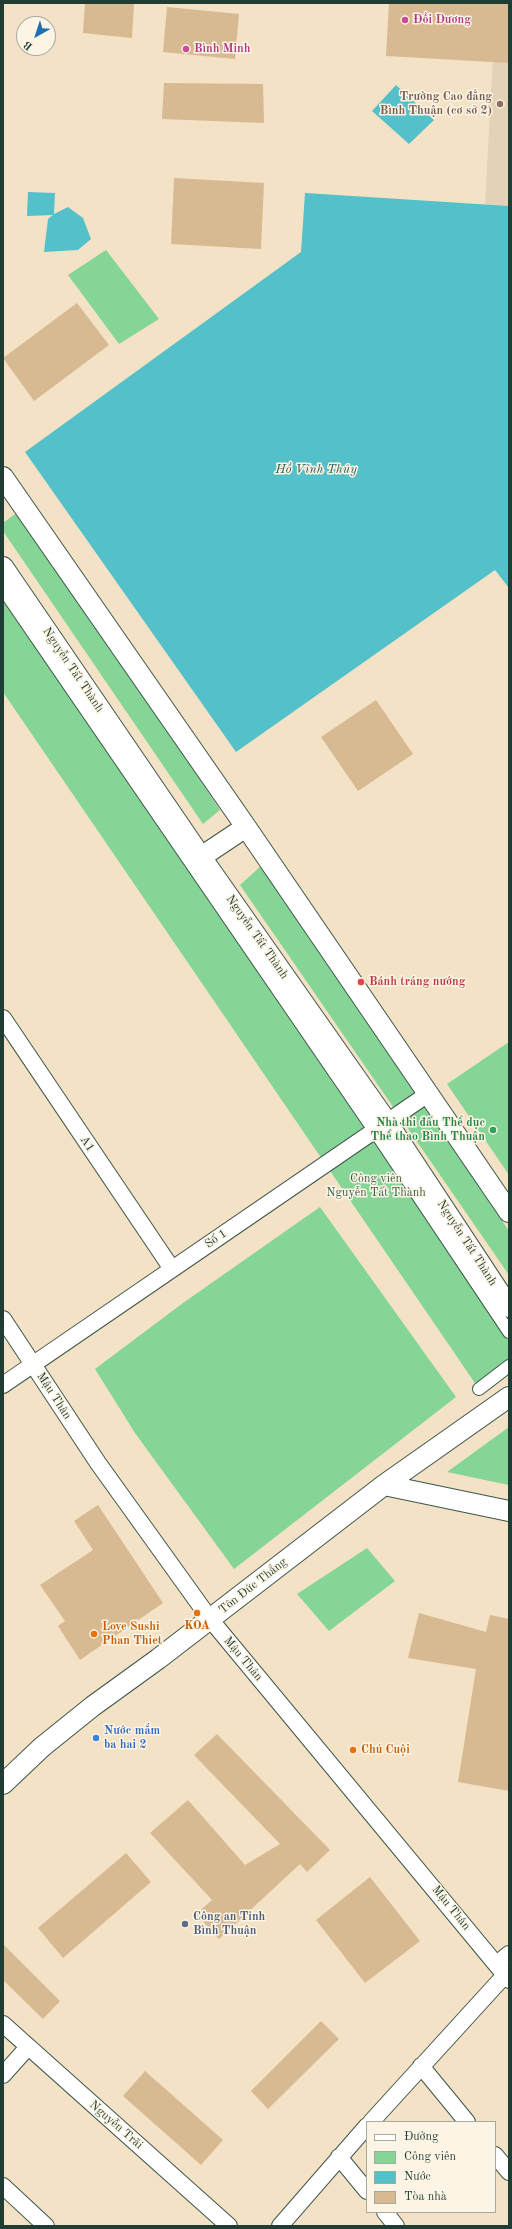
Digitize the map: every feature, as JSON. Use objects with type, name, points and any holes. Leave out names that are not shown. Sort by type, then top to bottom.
[{"type":"street","points":[[5,483],[246,827],[509,1212]]},
{"type":"street","name":"Nguyễn Tất Thành","points":[[3,567],[201,857],[381,1126],[509,1307]]},
{"type":"street","points":[[3,589],[381,1126],[509,1332]]},
{"type":"street","points":[[201,857],[246,827]]},
{"type":"street","name":"A1","points":[[3,1018],[172,1269]]},
{"type":"street","name":"Số 1","points":[[3,1385],[428,1094]]},
{"type":"street","name":"Mậu Thân","points":[[3,1319],[98,1463],[210,1619],[505,1969]]},
{"type":"street","points":[[479,1389],[509,1366]]},
{"type":"street","name":"Tôn Đức Thắng","points":[[3,1784],[42,1747],[93,1706],[210,1619],[384,1485],[509,1397]]},
{"type":"street","points":[[384,1485],[509,1511]]},
{"type":"street","points":[[372,2121],[505,1969]]},
{"type":"street","name":"Nguyễn Trãi","points":[[3,2024],[229,2226]]},
{"type":"street","points":[[3,2075],[28,2047]]},
{"type":"street","points":[[421,2066],[467,2121]]},
{"type":"street","points":[[280,2226],[366,2127]]},
{"type":"street","points":[[496,2156],[509,2172]]},
{"type":"street","points":[[339,2158],[366,2190]]},
{"type":"street","points":[[3,2186],[46,2226]]},
{"type":"street","points":[[386,2213],[396,2226]]},
{"type":"shaded area","name":"Trường Cao đẳng Bình Thuận (cơ sở 2)","points":[[496,3],[509,3],[509,206],[485,204]]},
{"type":"green space","points":[[106,250],[159,319],[119,344],[68,275]]},
{"type":"green space","points":[[22,509],[220,810],[203,824],[3,531],[3,523]]},
{"type":"green space","name":"Công viên Nguyễn Tất Thành","points":[[3,589],[509,1332],[509,1366],[479,1389],[3,692]]},
{"type":"green space","points":[[262,865],[509,1231],[509,1275],[240,885]]},
{"type":"green space","name":"Nhà thi đấu Thể dục Thể thao Bình Thuận","points":[[509,1042],[509,1175],[447,1084]]},
{"type":"green space","points":[[320,1207],[456,1397],[234,1569],[135,1433],[95,1369],[183,1303]]},
{"type":"green space","points":[[509,1427],[509,1485],[447,1472]]},
{"type":"green space","points":[[367,1548],[395,1581],[329,1631],[297,1594]]},
{"type":"water","points":[[396,85],[434,120],[409,144],[372,111]]},
{"type":"water","points":[[28,192],[55,193],[54,214],[68,207],[83,218],[91,239],[78,250],[44,252],[48,219],[53,215],[27,216]]},
{"type":"water","name":"Hồ Vĩnh Thủy","points":[[305,193],[509,206],[509,588],[495,570],[236,752],[25,452],[301,252]]},
{"type":"building","points":[[85,3],[134,3],[132,38],[83,33]]},
{"type":"building","points":[[389,3],[509,3],[509,63],[386,56]]},
{"type":"building","points":[[167,7],[239,14],[235,59],[163,52]]},
{"type":"building","points":[[164,83],[263,84],[264,123],[162,119]]},
{"type":"building","points":[[174,178],[264,183],[261,249],[171,244]]},
{"type":"building","points":[[77,303],[109,345],[34,401],[3,358]]},
{"type":"building","points":[[376,700],[413,754],[358,791],[321,737]]},
{"type":"building","points":[[98,1505],[163,1603],[80,1660],[58,1626],[65,1621],[40,1585],[93,1550],[74,1521]]},
{"type":"building","points":[[419,1613],[486,1632],[490,1615],[509,1619],[509,1791],[458,1782],[476,1669],[408,1658]]},
{"type":"building","points":[[217,1734],[330,1850],[307,1872],[300,1864],[219,1939],[196,1914],[212,1900],[150,1833],[188,1800],[245,1865],[280,1844],[194,1755]]},
{"type":"building","points":[[126,1853],[151,1882],[63,1958],[38,1928]]},
{"type":"building","points":[[370,1877],[420,1941],[365,1983],[316,1920]]},
{"type":"building","points":[[3,1944],[60,2001],[43,2019],[3,1980]]},
{"type":"building","points":[[321,2021],[339,2039],[268,2109],[251,2091]]},
{"type":"building","points":[[145,2071],[223,2140],[201,2165],[123,2096]]},
{"type":"place","name":"Đồi Dương","points":[[405,20]]},
{"type":"place","name":"Bình Minh","points":[[186,49]]},
{"type":"place","name":"Trường Cao đẳng Bình Thuận (cơ sở 2)","points":[[500,104]]},
{"type":"place","name":"Bánh tráng nướng","points":[[361,982]]},
{"type":"place","name":"Nhà thi đấu Thể dục Thể thao Bình Thuận","points":[[493,1130]]},
{"type":"place","name":"KOA","points":[[197,1613]]},
{"type":"place","name":"Love Sushi Phan Thiet","points":[[94,1634]]},
{"type":"place","name":"Nước mắm ba hai 2","points":[[96,1738]]},
{"type":"place","name":"Chú Cuội","points":[[353,1750]]},
{"type":"place","name":"Công an Tỉnh Bình Thuận","points":[[185,1924]]}]
